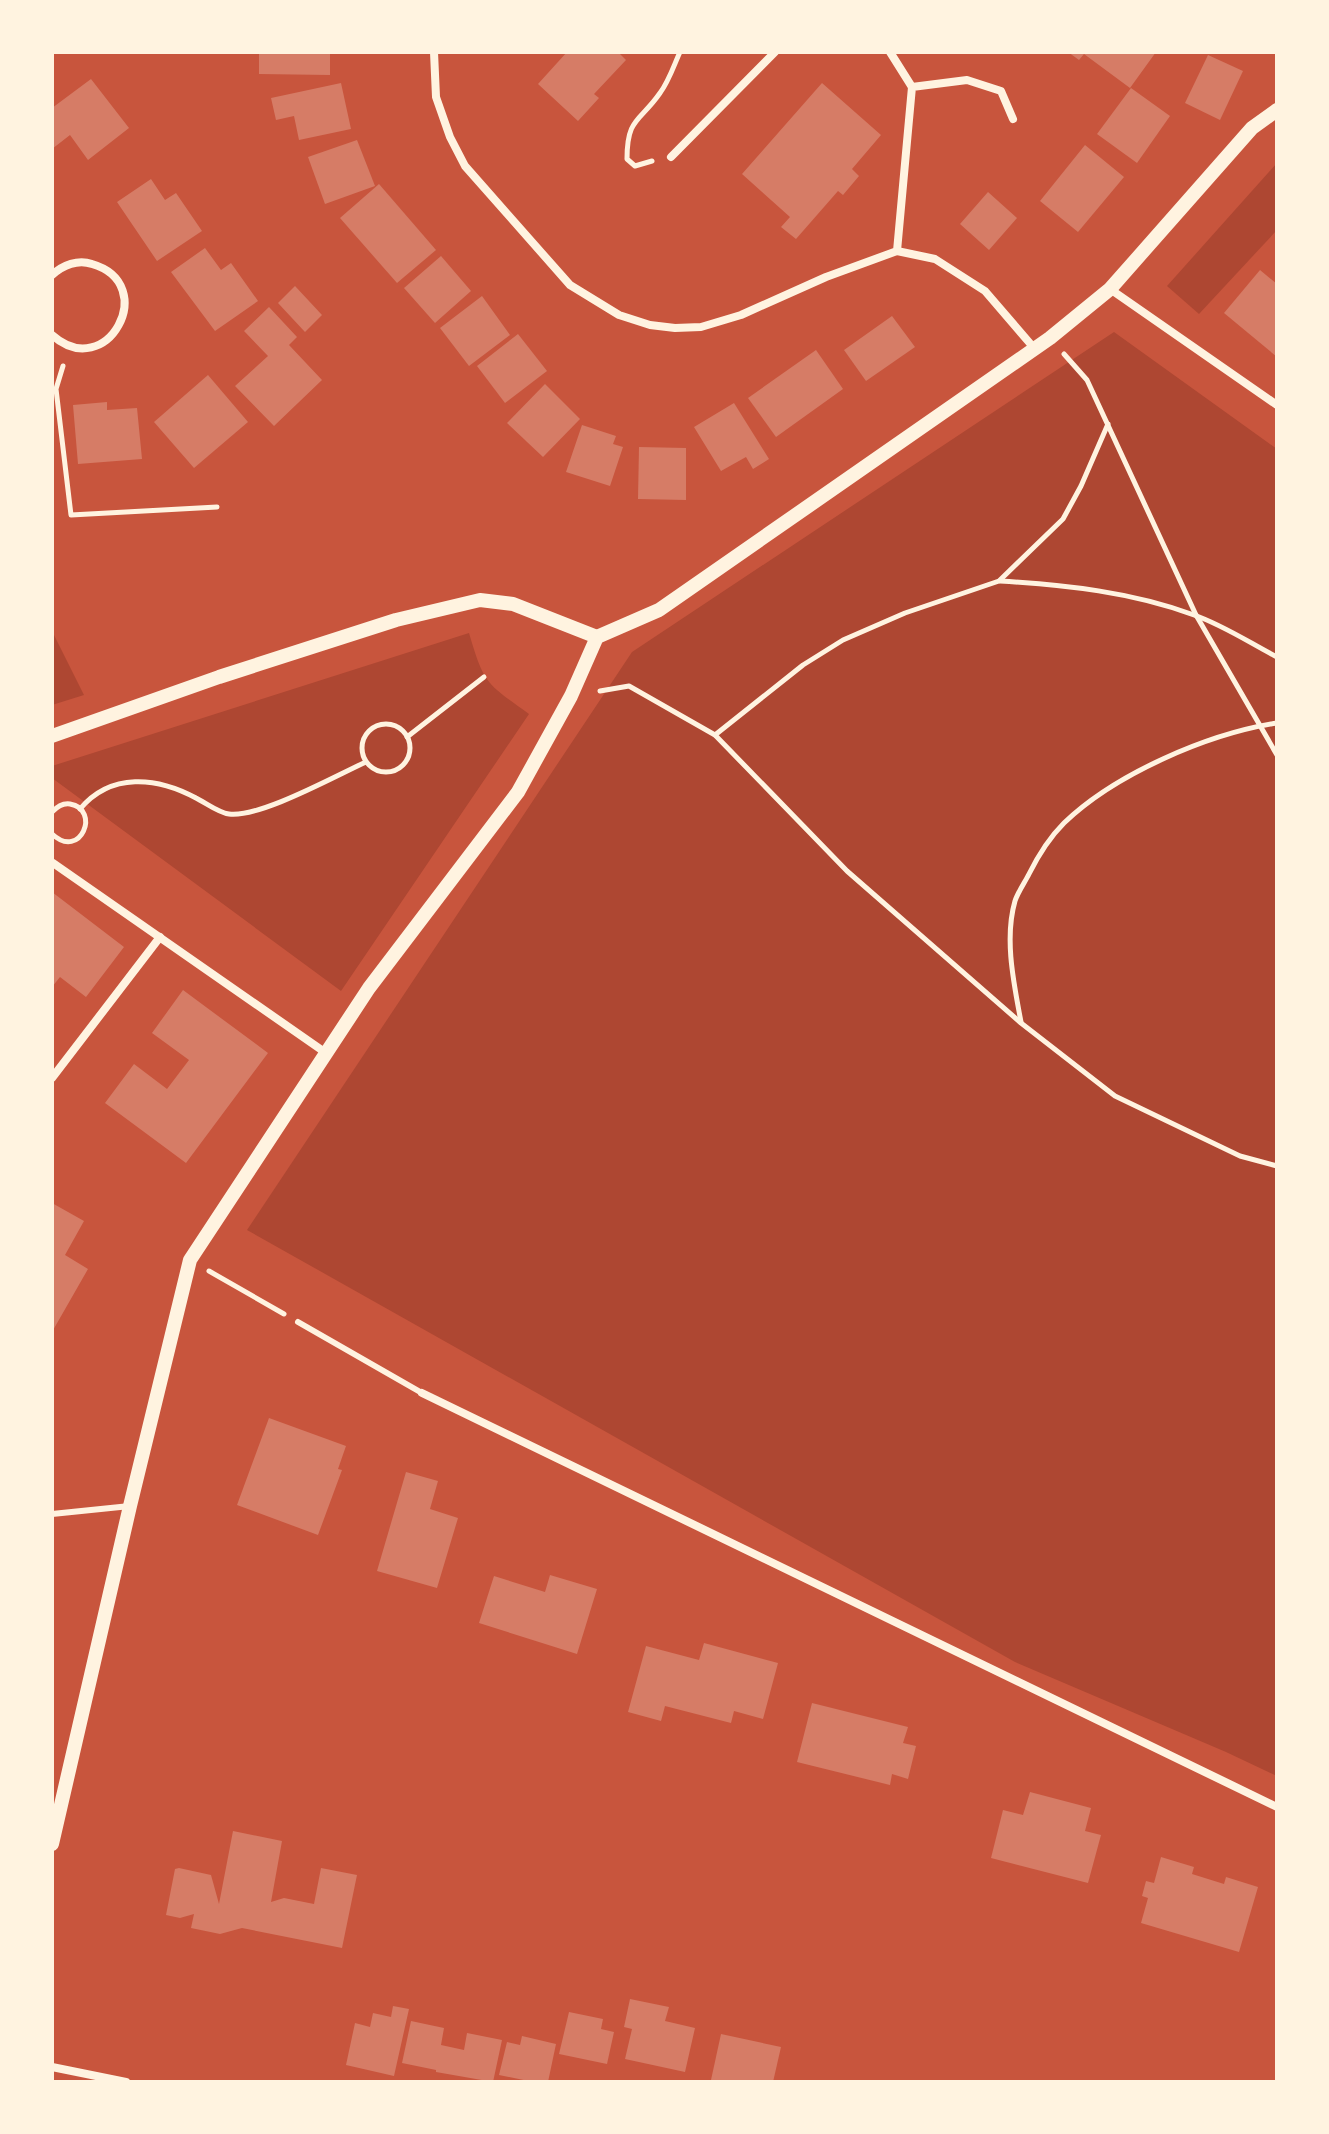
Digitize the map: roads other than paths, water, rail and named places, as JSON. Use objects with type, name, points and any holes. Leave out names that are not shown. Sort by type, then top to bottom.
[{"type":"street","points":[[434,52],[436,97],[450,137],[465,166],[570,285],[619,315],[650,325],[701,327],[741,315],[826,277],[897,251],[935,259],[985,291],[1034,348]]},
{"type":"street","points":[[671,157],[775,52]]},
{"type":"street","points":[[890,52],[912,87],[897,251]]},
{"type":"street","points":[[912,87],[967,80],[1001,91],[1013,119]]},
{"type":"street","points":[[52,1844],[190,1260],[369,988],[518,792],[571,696],[597,637],[659,610],[1050,338],[1110,289],[1252,128],[1277,110]]},
{"type":"street","points":[[52,275],[71,263],[97,265],[110,272],[120,283],[125,297],[122,320],[109,339],[96,346],[73,347],[59,342],[52,335]]},
{"type":"street","points":[[1110,289],[1277,405]]},
{"type":"street","points":[[52,736],[219,677],[396,620],[480,600],[513,604],[597,637]]},
{"type":"street","points":[[53,863],[326,1053]]},
{"type":"street","points":[[52,1078],[160,937]]},
{"type":"street","points":[[422,1393],[1277,1807]]},
{"type":"street","points":[[52,2067],[126,2082]]},
{"type":"lane","points":[[298,1322],[422,1393]]},
{"type":"lane","points":[[52,1514],[130,1506]]}]
